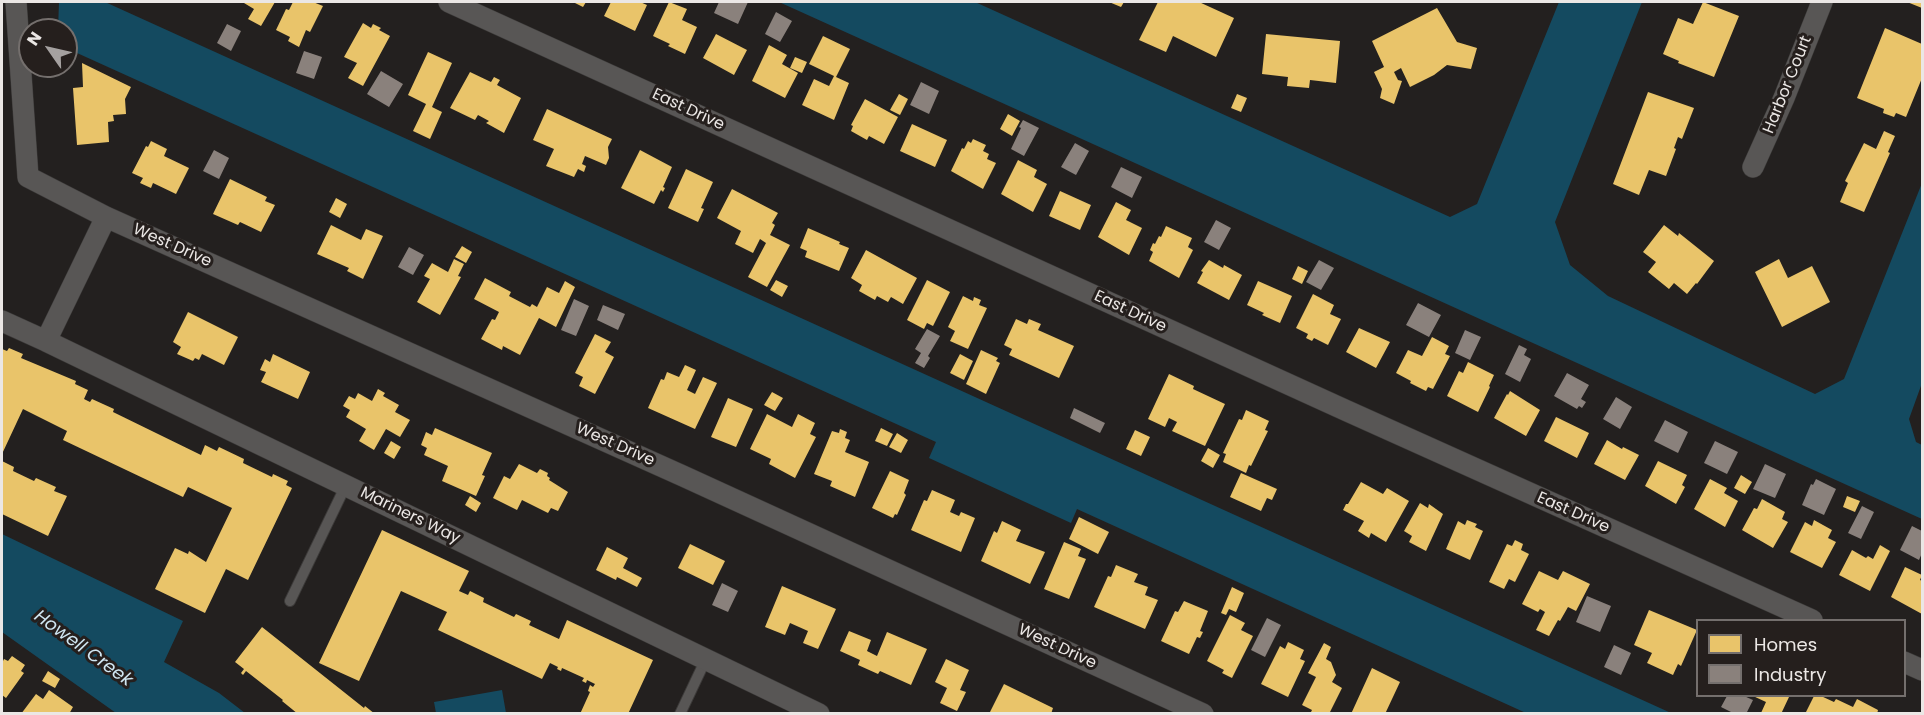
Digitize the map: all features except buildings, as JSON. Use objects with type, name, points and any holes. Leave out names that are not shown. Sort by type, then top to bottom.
[{"type":"street","name":"West Drive","points":[[16,2],[28,177],[106,217],[683,476],[1203,714]]},
{"type":"street","name":"East Drive","points":[[449,2],[1808,619]]},
{"type":"street","name":"Harbor Court","points":[[1753,167],[1784,98],[1822,2]]},
{"type":"street","points":[[46,341],[106,217]]},
{"type":"street","name":"Mariners Way","points":[[2,321],[819,714]]},
{"type":"street","points":[[1906,662],[1923,670]]},
{"type":"lane","points":[[290,601],[346,485]]},
{"type":"lane","points":[[680,714],[706,659]]},
{"type":"water","points":[[59,2],[105,2],[1671,713],[1526,713],[1077,509],[1071,523],[929,458],[936,442],[78,53],[78,18],[58,18]]},
{"type":"water","points":[[779,2],[975,2],[1450,217],[1477,204],[1559,2],[1642,2],[1555,222],[1570,265],[1608,296],[1815,394],[1844,379],[1922,183],[1922,383],[1909,419],[1916,442],[1922,445],[1922,519]]},
{"type":"water","name":"Howell Creek","points":[[2,534],[183,621],[164,662],[219,693],[245,713],[116,713],[2,632]]},
{"type":"water","points":[[502,690],[506,713],[436,713],[434,702]]}]
